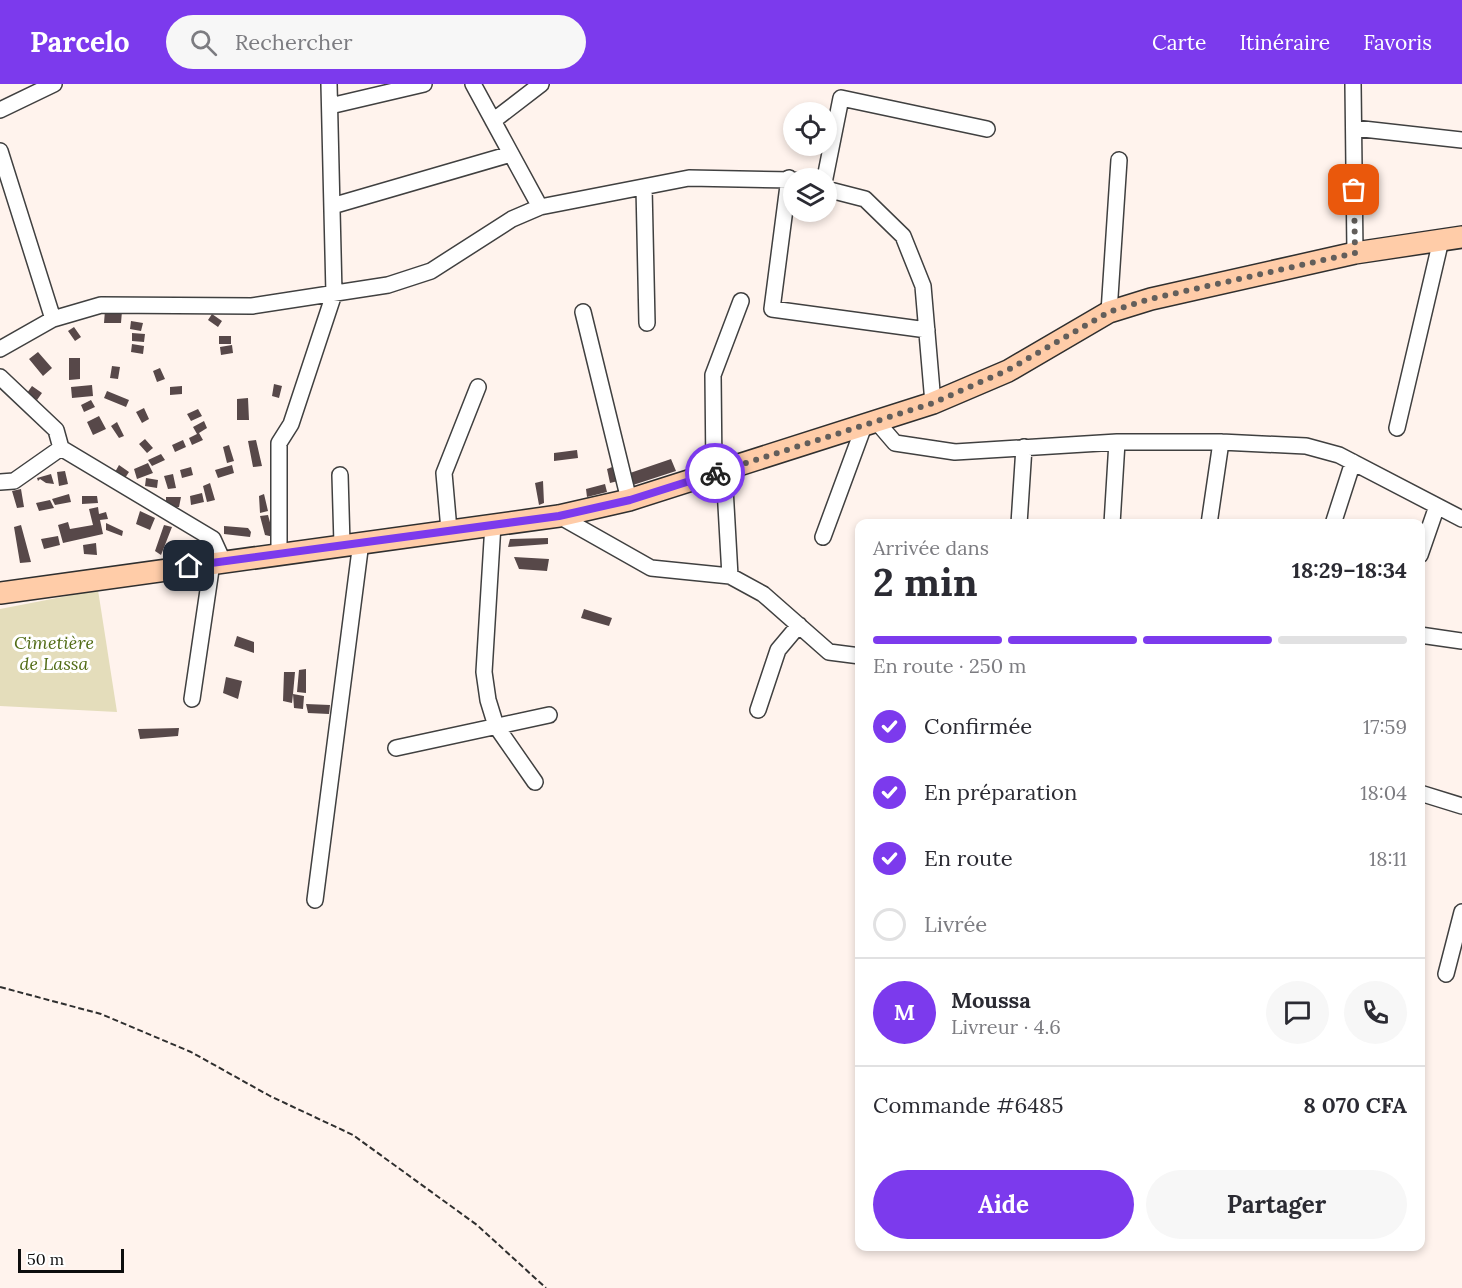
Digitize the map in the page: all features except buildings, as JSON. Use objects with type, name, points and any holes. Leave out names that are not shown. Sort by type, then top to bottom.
[{"type":"street","points":[[0,110],[54,84]]},
{"type":"street","points":[[279,553],[279,443],[291,424],[334,294],[329,84]]},
{"type":"street","points":[[330,106],[424,84]]},
{"type":"street","points":[[473,84],[540,207]]},
{"type":"street","points":[[493,121],[541,84]]},
{"type":"street","points":[[1353,84],[1355,253]]},
{"type":"street","points":[[827,168],[841,98],[987,129]]},
{"type":"street","points":[[1354,128],[1462,140]]},
{"type":"street","points":[[0,151],[53,319]]},
{"type":"street","points":[[332,206],[511,153]]},
{"type":"street","points":[[1109,312],[1119,160]]},
{"type":"street","points":[[0,349],[53,319],[101,305],[252,306],[387,285],[431,271],[512,219],[540,207],[689,178],[783,179]]},
{"type":"street","points":[[644,187],[647,323]]},
{"type":"street","points":[[837,192],[865,199],[903,236],[923,286],[933,403]]},
{"type":"street","points":[[785,222],[772,309],[927,330]]},
{"type":"street","points":[[0,593],[559,516],[630,500],[933,403],[1008,370],[1109,312],[1150,299],[1355,253],[1462,237]]},
{"type":"street","points":[[1397,428],[1440,240]]},
{"type":"street","points":[[730,576],[719,472],[713,375],[741,301]]},
{"type":"street","points":[[583,312],[630,500]]},
{"type":"street","points":[[0,378],[56,430],[61,448],[213,538],[218,562],[192,699]]},
{"type":"street","points":[[449,530],[444,473],[478,387]]},
{"type":"street","points":[[870,424],[895,443],[956,452],[1118,442],[1221,442],[1306,446],[1339,455],[1462,519]]},
{"type":"street","points":[[823,537],[870,424]]},
{"type":"street","points":[[1112,519],[1118,442]]},
{"type":"street","points":[[1210,519],[1221,442]]},
{"type":"street","points":[[1019,519],[1024,447]]},
{"type":"street","points":[[0,482],[14,481],[61,448]]},
{"type":"street","points":[[1335,519],[1353,462]]},
{"type":"street","points":[[315,900],[352,543],[340,475]]},
{"type":"street","points":[[1425,541],[1437,506]]},
{"type":"street","points":[[559,516],[651,568],[730,576],[763,594],[829,652],[855,655]]},
{"type":"street","points":[[493,524],[484,672],[488,700],[496,726],[535,782]]},
{"type":"street","points":[[758,710],[778,650],[799,625]]},
{"type":"street","points":[[1425,636],[1462,641]]},
{"type":"street","points":[[396,748],[549,715]]},
{"type":"street","points":[[1425,795],[1462,806]]},
{"type":"street","points":[[1446,974],[1462,912]]},
{"type":"path","points":[[0,987],[101,1014],[191,1052],[270,1096],[353,1135],[477,1225],[546,1288]]},
{"type":"green space","name":"Cimetière de Lassa","points":[[98,590],[117,712],[0,706],[0,609]]},
{"type":"way so far","points":[[715,473],[933,403],[1008,370],[1109,312],[1150,299],[1355,253],[1354,190]]},
{"type":"route","points":[[189,566],[559,516],[630,500],[715,473]]}]
